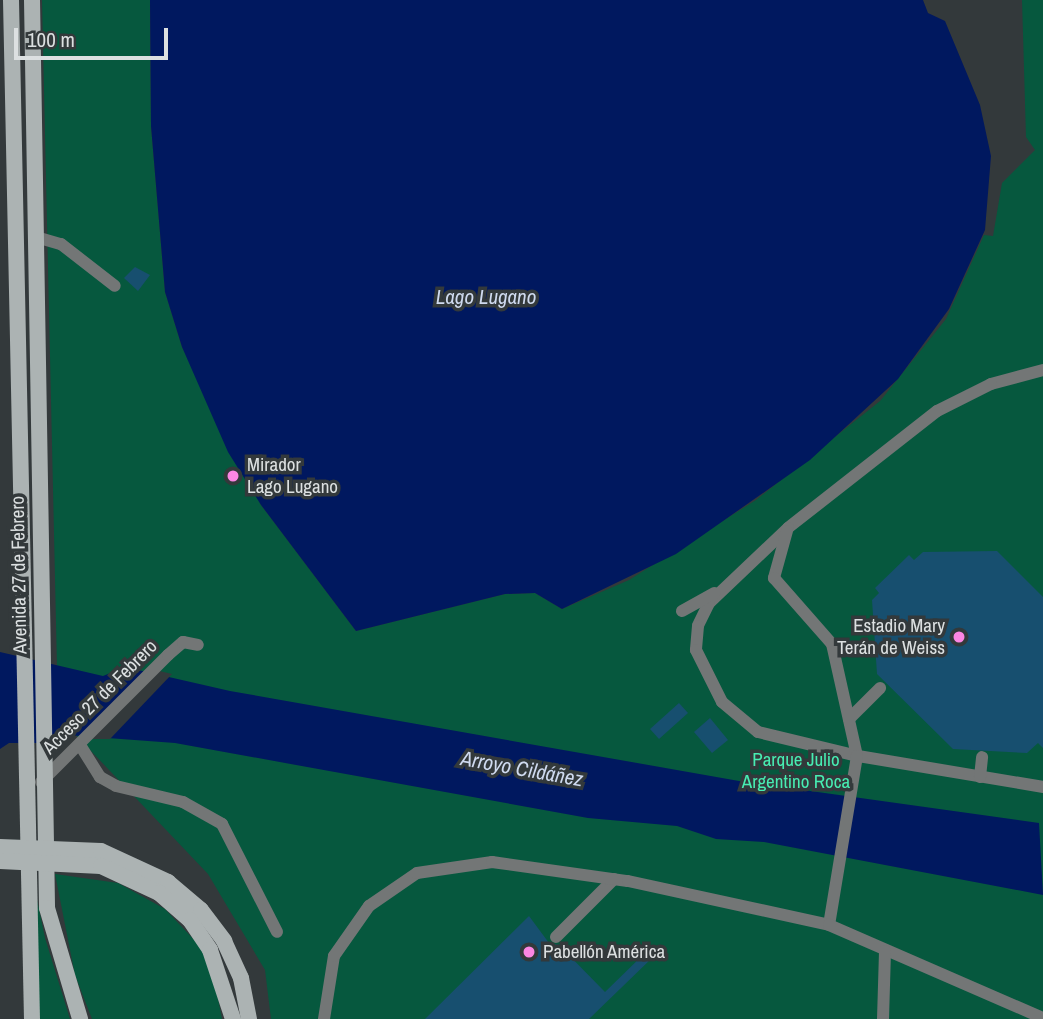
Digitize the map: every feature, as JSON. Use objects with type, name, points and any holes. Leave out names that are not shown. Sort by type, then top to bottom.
[{"type":"main road","name":"Avenida 27 de Febrero","points":[[11,0],[36,784],[32,1019]]},
{"type":"main road","name":"Avenida 27 de Febrero","points":[[32,0],[36,237],[33,641]]},
{"type":"main road","name":"Avenida 27 de Febrero","points":[[36,784],[47,908],[80,1019]]},
{"type":"main road","points":[[0,847],[121,858],[187,897],[233,958],[250,1019]]},
{"type":"main road","points":[[0,861],[57,854],[115,871],[176,906],[210,950],[231,1015]]},
{"type":"lane","points":[[36,237],[61,244],[115,286]]},
{"type":"lane","points":[[682,611],[723,587],[788,528],[937,411],[991,384],[1043,370]]},
{"type":"lane","points":[[788,528],[774,565],[780,591],[828,640],[856,752],[829,925]]},
{"type":"lane","points":[[723,587],[698,626],[696,650],[710,687],[734,717],[758,732],[822,749],[856,752],[1043,787]]},
{"type":"lane","name":"Acceso 27 de Febrero","points":[[36,784],[80,745],[183,642],[198,645]]},
{"type":"lane","points":[[849,719],[880,688]]},
{"type":"lane","points":[[80,745],[100,777],[116,786],[183,802],[222,824],[277,932]]},
{"type":"lane","points":[[980,777],[982,757]]},
{"type":"lane","points":[[324,1019],[325,984],[348,930],[392,886],[417,873],[492,862],[614,879],[829,925],[1043,1018]]},
{"type":"lane","points":[[555,937],[614,879]]},
{"type":"lane","points":[[883,1019],[885,951]]},
{"type":"green space","name":"Parque Julio Argentino Roca","points":[[42,0],[150,0],[151,126],[165,292],[182,347],[261,505],[356,631],[505,594],[535,593],[562,609],[629,580],[756,500],[880,401],[946,319],[984,235],[993,236],[1002,183],[1035,150],[1026,137],[1022,0],[1043,0],[1043,1019],[271,1019],[265,970],[208,874],[72,731],[57,667]]},
{"type":"green space","points":[[55,874],[118,883],[165,909],[199,945],[213,972],[222,1019],[92,1019],[75,975]]},
{"type":"green space","points":[[35,890],[45,938],[70,1019],[38,1019]]},
{"type":"water","name":"Lago Lugano","points":[[150,0],[923,0],[928,13],[945,21],[980,105],[991,156],[985,230],[949,309],[898,379],[810,460],[676,554],[562,609],[535,593],[505,594],[356,631],[261,505],[228,452],[182,347],[165,292],[151,126]]},
{"type":"water","name":"Arroyo Cildáñez","points":[[0,652],[103,676],[125,667],[230,691],[739,781],[1039,823],[1043,895],[764,842],[716,839],[677,826],[588,818],[175,743],[67,735],[54,743],[9,743],[0,749]]},
{"type":"pier","points":[[147,668],[172,674],[110,739],[86,739]]},
{"type":"building","points":[[135,267],[150,275],[138,291],[124,278]]},
{"type":"building","name":"Estadio Mary Terán de Weiss","points":[[997,551],[1043,597],[1043,748],[1038,743],[1027,753],[953,749],[877,674],[872,600],[879,593],[875,588],[909,555],[914,560],[923,552]]},
{"type":"building","points":[[679,703],[688,713],[659,739],[650,729]]},
{"type":"building","points":[[710,718],[728,740],[712,753],[694,732]]},
{"type":"building","name":"Pabellón América","points":[[529,916],[549,943],[559,945],[605,992],[646,952],[652,958],[589,1019],[425,1019]]},
{"type":"place","name":"Mirador Lago Lugano","points":[[233,476]]},
{"type":"place","name":"Estadio Mary Terán de Weiss","points":[[959,637]]},
{"type":"place","name":"Pabellón América","points":[[529,952]]}]
